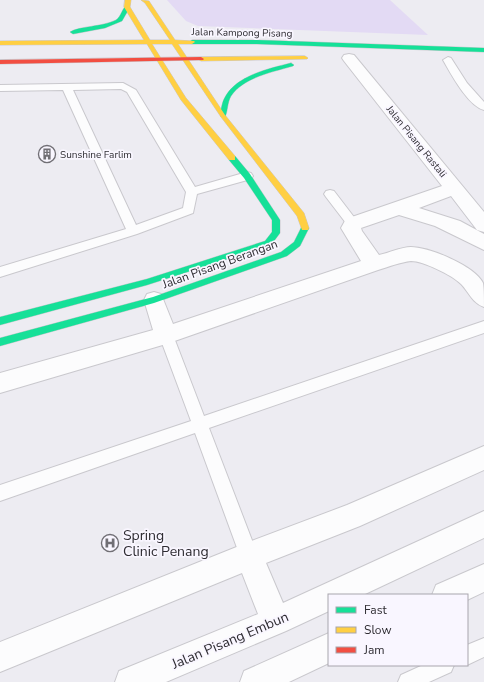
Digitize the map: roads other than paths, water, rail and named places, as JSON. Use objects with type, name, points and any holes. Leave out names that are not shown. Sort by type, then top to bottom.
[{"type":"street","name":"Jalan Pisang Berangan","points":[[0,342],[154,300],[284,254],[297,244],[305,229],[301,215],[223,116],[144,0]]},
{"type":"street","name":"Jalan Pisang Berangan","points":[[0,321],[147,282],[268,243],[276,233],[276,220],[247,176],[183,99],[148,43],[128,3]]},
{"type":"street","points":[[18,42],[103,27],[120,20],[128,3]]},
{"type":"street","name":"Jalan Kampong Pisang","points":[[0,43],[257,42],[484,50]]},
{"type":"street","points":[[0,62],[157,58],[317,57],[264,73],[245,83],[230,93],[226,101],[223,116]]},
{"type":"street","name":"Jalan Pisang Rastali","points":[[352,58],[484,224]]},
{"type":"street","points":[[374,264],[353,233],[351,228],[353,224],[455,188]]},
{"type":"street","points":[[397,208],[454,226],[484,243]]},
{"type":"street","points":[[0,383],[166,335],[374,264],[410,254],[419,255],[456,269],[468,278],[484,299]]},
{"type":"street","points":[[154,300],[166,335]]},
{"type":"street","points":[[0,657],[249,556],[351,517],[484,458]]},
{"type":"street","points":[[334,594],[484,524]]},
{"type":"street","points":[[249,556],[276,621]]},
{"type":"street","points":[[448,594],[484,578]]},
{"type":"street","name":"Jalan Pisang Embun","points":[[130,682],[276,621],[328,596]]},
{"type":"street","points":[[255,682],[328,648]]},
{"type":"lane","points":[[448,60],[460,83],[469,94],[484,107]]},
{"type":"lane","points":[[0,88],[123,86],[131,90],[192,192],[189,210],[133,231],[0,272]]},
{"type":"lane","points":[[67,87],[133,231]]},
{"type":"lane","points":[[192,192],[247,176]]},
{"type":"lane","points":[[330,194],[353,224]]},
{"type":"lane","points":[[0,493],[484,327]]},
{"type":"lane","points":[[166,335],[249,556]]},
{"type":"lane","points":[[468,655],[484,647]]},
{"type":"lane","points":[[416,680],[442,666]]},
{"type":"place","name":"Sunshine Farlim","points":[[47,154]]},
{"type":"place","name":"Spring Clinic Penang","points":[[110,543]]}]
